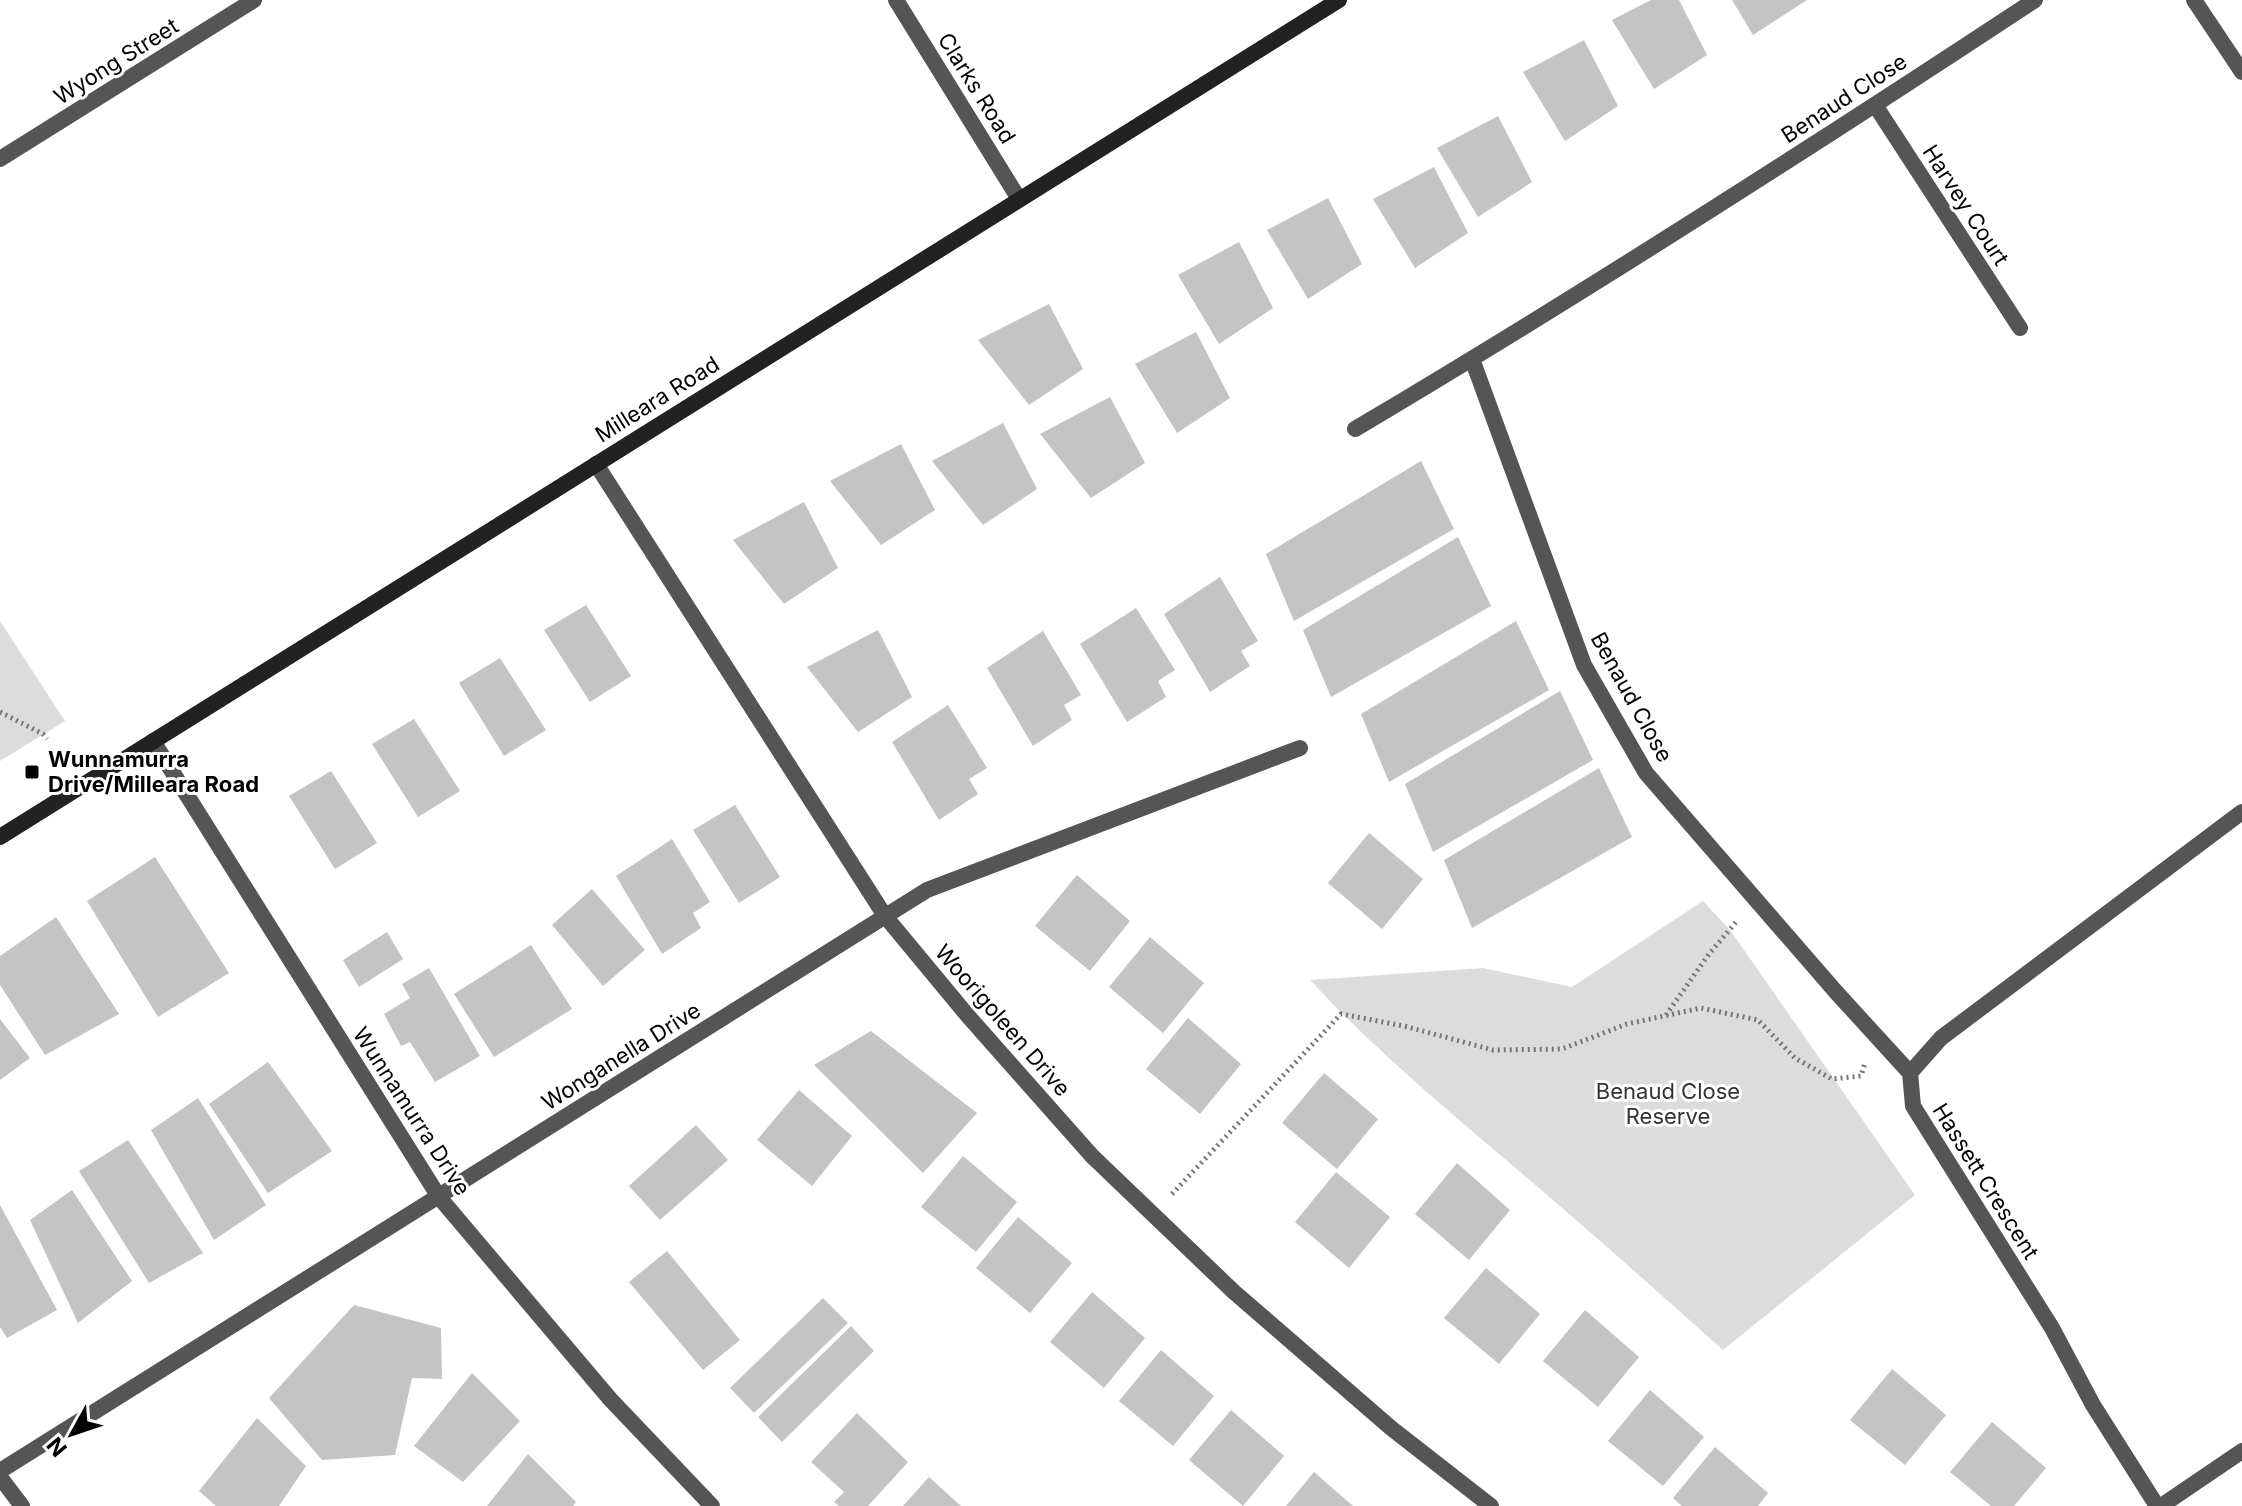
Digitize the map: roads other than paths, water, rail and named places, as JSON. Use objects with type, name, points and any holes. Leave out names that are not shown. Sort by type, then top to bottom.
[{"type":"main road","name":"Milleara Road","points":[[0,837],[1339,0]]},
{"type":"street","name":"Wyong Street","points":[[0,159],[254,0]]},
{"type":"street","name":"Clarks Road","points":[[896,0],[1019,199]]},
{"type":"street","name":"Benaud Close","points":[[1355,429],[1472,359],[1875,105],[2035,0]]},
{"type":"street","points":[[2194,0],[2242,72]]},
{"type":"street","name":"Harvey Court","points":[[1875,105],[2020,328]]},
{"type":"street","name":"Benaud Close","points":[[1472,359],[1584,665],[1646,773],[1910,1073]]},
{"type":"street","name":"Woorigoleen Drive","points":[[596,464],[885,916],[968,1016],[1112,1176],[1234,1292],[1391,1428],[1491,1506]]},
{"type":"street","name":"Wunnamurra Drive","points":[[153,741],[439,1197],[610,1399],[712,1506]]},
{"type":"street","name":"Wonganella Drive","points":[[0,1474],[927,890],[1300,748]]},
{"type":"street","points":[[1910,1073],[1941,1038],[2242,812]]},
{"type":"street","name":"Hassett Crescent","points":[[1910,1073],[1913,1106],[2052,1328],[2093,1405],[2159,1506]]},
{"type":"street","points":[[2159,1506],[2242,1451]]},
{"type":"street","points":[[0,1474],[22,1506]]},
{"type":"place","name":"Wunnamurra Drive/Milleara Road","points":[[32,772]]},
{"type":"park label","name":"Benaud Close Reserve","points":[[1668,1104]]}]
